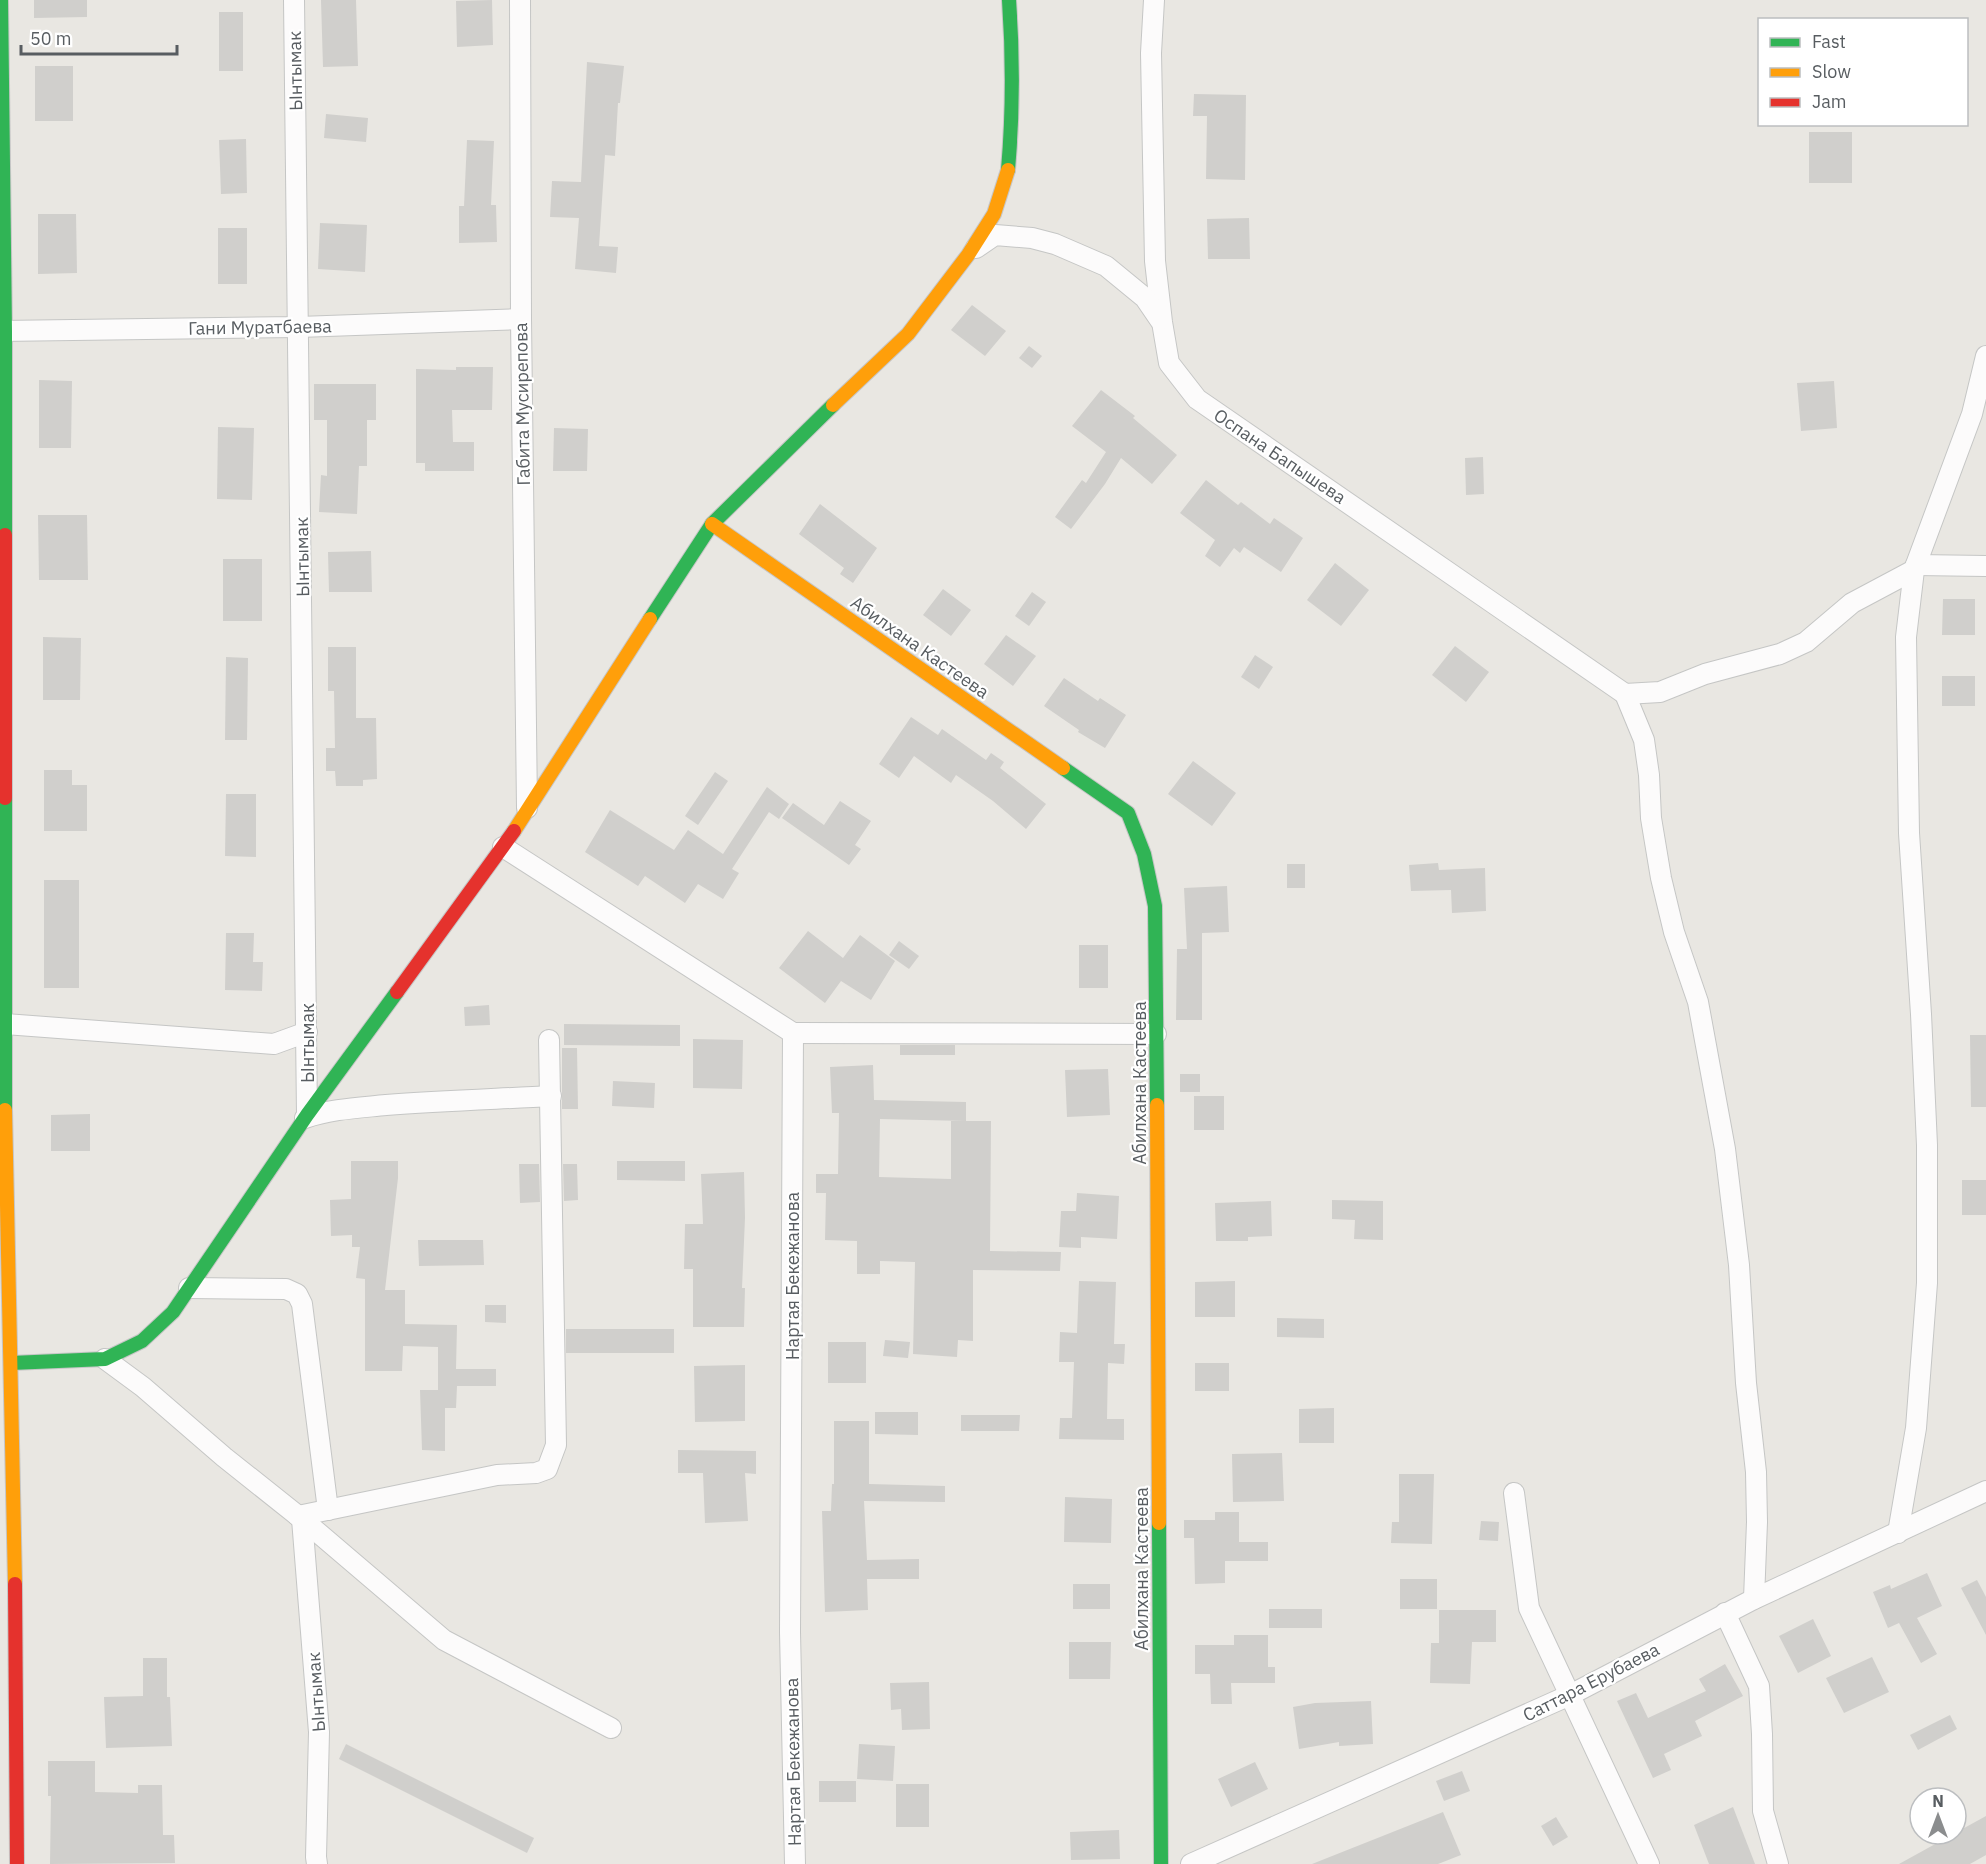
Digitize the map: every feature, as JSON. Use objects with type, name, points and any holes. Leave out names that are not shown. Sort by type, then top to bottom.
[{"type":"street","points":[[1,0],[5,1024],[11,1363],[6,1524],[17,1864]]},
{"type":"street","name":"Ынтымак","points":[[294,0],[307,1032],[306,1117]]},
{"type":"street","name":"Габита Мусирепова","points":[[520,0],[520,320],[527,808]]},
{"type":"street","points":[[11,1363],[105,1359],[142,1341],[173,1312],[306,1117],[503,846],[712,524],[908,334],[968,255],[994,214],[1008,175],[1013,108],[1013,52],[1009,0]]},
{"type":"street","points":[[1154,0],[1151,54],[1155,250],[1162,322]]},
{"type":"street","name":"Оспана Бапышева","points":[[968,255],[995,235],[1032,238],[1055,244],[1106,266],[1145,298],[1162,322],[1169,363],[1197,399],[1625,694]]},
{"type":"street","name":"Гани Муратбаева","points":[[3,331],[299,327],[520,320]]},
{"type":"street","points":[[1899,1533],[1916,1428],[1927,1283],[1927,1145],[1909,811],[1906,637],[1915,568],[1972,414],[1986,356]]},
{"type":"street","name":"Абилхана Кастеева","points":[[712,524],[1128,813],[1144,854],[1155,906],[1161,1864]]},
{"type":"street","points":[[1754,1599],[1756,1472],[1746,1383],[1738,1265],[1725,1149],[1698,1002],[1674,932],[1660,878],[1651,818],[1649,775],[1644,740],[1625,694],[1660,692],[1705,674],[1779,654],[1806,642],[1852,603],[1915,568],[1986,566]]},
{"type":"street","points":[[503,846],[793,1033],[1156,1034]]},
{"type":"street","points":[[5,1024],[274,1044],[307,1032]]},
{"type":"street","name":"Нартая Бекежанова","points":[[793,1033],[790,1632],[795,1864]]},
{"type":"street","points":[[300,1518],[328,1510],[497,1475],[536,1473],[547,1469],[555,1445],[549,1040]]},
{"type":"street","points":[[306,1117],[326,1111],[366,1107],[551,1096]]},
{"type":"street","points":[[189,1288],[286,1288],[297,1294],[302,1304],[328,1510]]},
{"type":"street","points":[[105,1359],[300,1518],[444,1640],[611,1728]]},
{"type":"street","name":"Саттара Ерубаева","points":[[1191,1864],[1570,1695],[1725,1613],[1986,1491]]},
{"type":"street","points":[[1514,1493],[1528,1608],[1648,1864]]},
{"type":"street","name":"Ынтымак","points":[[300,1518],[319,1732],[317,1864]]},
{"type":"street","points":[[1725,1613],[1759,1686],[1762,1734],[1762,1811],[1778,1864]]},
{"type":"building","points":[[34,0],[87,0],[87,17],[34,18]]},
{"type":"building","points":[[321,0],[356,0],[358,66],[323,67]]},
{"type":"building","points":[[492,0],[493,45],[457,47],[456,1]]},
{"type":"building","points":[[219,12],[243,12],[243,71],[219,71]]},
{"type":"building","points":[[587,62],[624,66],[620,103],[618,103],[615,156],[605,155],[599,246],[618,247],[616,273],[575,269],[579,218],[550,217],[552,181],[581,182]]},
{"type":"building","points":[[35,66],[73,66],[73,121],[35,121]]},
{"type":"building","points":[[1194,94],[1246,95],[1245,180],[1206,179],[1207,116],[1193,116]]},
{"type":"building","points":[[326,114],[368,118],[366,142],[324,138]]},
{"type":"building","points":[[1809,132],[1852,132],[1852,183],[1809,183]]},
{"type":"building","points":[[246,139],[247,193],[221,194],[219,140]]},
{"type":"building","points":[[467,140],[494,141],[491,205],[496,205],[497,242],[459,243],[459,206],[464,206]]},
{"type":"building","points":[[38,214],[76,214],[77,273],[38,274]]},
{"type":"building","points":[[1249,218],[1250,259],[1208,259],[1207,219]]},
{"type":"building","points":[[320,223],[367,225],[365,272],[318,269]]},
{"type":"building","points":[[218,228],[247,228],[247,284],[218,284]]},
{"type":"building","points":[[972,305],[1006,331],[985,356],[951,330]]},
{"type":"building","points":[[1029,346],[1042,356],[1032,368],[1019,358]]},
{"type":"building","points":[[456,367],[493,367],[492,410],[452,410],[453,442],[474,442],[474,471],[425,471],[425,463],[416,463],[416,369],[456,370]]},
{"type":"building","points":[[39,380],[72,381],[71,448],[39,448]]},
{"type":"building","points":[[1834,381],[1837,428],[1801,431],[1797,383]]},
{"type":"building","points":[[314,384],[376,384],[376,420],[367,420],[367,466],[359,466],[357,514],[319,512],[321,475],[327,476],[327,420],[314,420]]},
{"type":"building","points":[[1101,390],[1135,416],[1133,418],[1177,455],[1152,484],[1121,458],[1105,484],[1071,529],[1055,517],[1082,480],[1086,483],[1106,452],[1072,426]]},
{"type":"building","points":[[218,427],[254,428],[252,500],[217,499]]},
{"type":"building","points":[[554,428],[588,429],[587,471],[553,471]]},
{"type":"building","points":[[1483,457],[1484,494],[1466,495],[1465,458]]},
{"type":"building","points":[[1206,480],[1238,505],[1241,502],[1270,524],[1274,518],[1303,538],[1281,572],[1244,547],[1240,553],[1234,548],[1220,567],[1205,556],[1215,540],[1180,513]]},
{"type":"building","points":[[820,504],[877,548],[853,583],[840,574],[844,568],[799,534]]},
{"type":"building","points":[[38,515],[87,515],[88,580],[39,580]]},
{"type":"building","points":[[371,551],[372,592],[329,592],[328,552]]},
{"type":"building","points":[[223,559],[262,559],[262,621],[223,621]]},
{"type":"building","points":[[1335,563],[1369,590],[1341,626],[1307,600]]},
{"type":"building","points":[[943,589],[971,610],[951,636],[923,615]]},
{"type":"building","points":[[1032,592],[1046,602],[1029,626],[1015,616]]},
{"type":"building","points":[[1943,599],[1975,599],[1975,635],[1942,635]]},
{"type":"building","points":[[1006,635],[1036,656],[1013,686],[984,664]]},
{"type":"building","points":[[43,637],[81,638],[80,700],[43,700]]},
{"type":"building","points":[[1455,646],[1489,672],[1466,702],[1432,675]]},
{"type":"building","points":[[328,647],[356,647],[356,718],[376,718],[377,779],[363,780],[363,786],[336,786],[335,771],[326,771],[326,748],[335,748],[334,691],[328,691]]},
{"type":"building","points":[[1255,655],[1273,667],[1259,689],[1241,677]]},
{"type":"building","points":[[226,657],[248,658],[247,740],[225,740]]},
{"type":"building","points":[[1942,676],[1975,676],[1975,706],[1942,706]]},
{"type":"building","points":[[1064,678],[1098,701],[1100,698],[1126,715],[1105,748],[1078,732],[1079,730],[1044,706]]},
{"type":"building","points":[[911,717],[938,735],[942,729],[986,760],[991,753],[1004,762],[1000,768],[1046,804],[1026,829],[993,801],[956,775],[951,783],[914,756],[899,778],[879,764]]},
{"type":"building","points":[[1193,761],[1236,793],[1212,826],[1168,794]]},
{"type":"building","points":[[44,770],[72,770],[72,785],[87,785],[87,831],[44,831]]},
{"type":"building","points":[[715,772],[728,781],[698,825],[685,816]]},
{"type":"building","points":[[767,787],[789,804],[779,819],[769,812],[732,869],[739,873],[723,899],[698,884],[685,903],[645,876],[638,886],[585,852],[610,810],[674,850],[688,830],[723,854]]},
{"type":"building","points":[[226,794],[256,794],[256,857],[225,856]]},
{"type":"building","points":[[840,801],[871,821],[855,845],[861,849],[849,865],[782,818],[793,803],[824,825]]},
{"type":"building","points":[[1438,863],[1439,870],[1485,868],[1486,911],[1452,913],[1451,890],[1411,891],[1409,865]]},
{"type":"building","points":[[1287,864],[1305,864],[1305,888],[1287,888]]},
{"type":"building","points":[[44,880],[79,880],[79,988],[44,988]]},
{"type":"building","points":[[1227,886],[1229,932],[1202,933],[1202,1020],[1176,1020],[1177,949],[1187,949],[1184,888]]},
{"type":"building","points":[[808,931],[843,958],[860,935],[895,961],[871,1000],[841,981],[825,1003],[779,968]]},
{"type":"building","points":[[226,933],[254,933],[253,962],[263,962],[262,991],[225,990]]},
{"type":"building","points":[[899,941],[919,956],[909,969],[889,955]]},
{"type":"building","points":[[1079,945],[1108,945],[1108,988],[1079,988]]},
{"type":"building","points":[[489,1005],[490,1025],[465,1026],[464,1007]]},
{"type":"building","points":[[564,1024],[680,1025],[680,1046],[564,1045]]},
{"type":"building","points":[[1970,1035],[1986,1035],[1986,1107],[1971,1107]]},
{"type":"building","points":[[693,1039],[743,1040],[742,1089],[693,1088]]},
{"type":"building","points":[[900,1045],[955,1045],[955,1055],[900,1055]]},
{"type":"building","points":[[562,1048],[577,1048],[578,1109],[562,1109]]},
{"type":"building","points":[[873,1065],[874,1100],[966,1102],[966,1121],[991,1121],[990,1251],[1061,1252],[1060,1271],[973,1270],[973,1341],[958,1340],[957,1357],[913,1354],[915,1262],[880,1261],[880,1274],[857,1274],[857,1241],[825,1240],[826,1193],[816,1193],[816,1174],[838,1174],[839,1113],[832,1113],[830,1067]],"holes":[[[880,1119],[966,1121],[951,1121],[951,1179],[879,1177]]]},
{"type":"building","points":[[1108,1069],[1110,1115],[1067,1117],[1065,1070]]},
{"type":"building","points":[[1180,1074],[1200,1074],[1200,1092],[1180,1092]]},
{"type":"building","points":[[613,1081],[655,1083],[654,1108],[612,1106]]},
{"type":"building","points":[[1194,1096],[1224,1096],[1224,1130],[1194,1130]]},
{"type":"building","points":[[90,1114],[90,1151],[51,1151],[51,1115]]},
{"type":"building","points":[[351,1161],[398,1161],[385,1290],[405,1290],[405,1324],[457,1325],[456,1369],[496,1369],[496,1386],[457,1386],[456,1408],[445,1408],[445,1451],[422,1450],[420,1390],[438,1390],[438,1347],[403,1346],[402,1371],[365,1371],[365,1279],[356,1278],[360,1247],[352,1247],[352,1235],[331,1236],[330,1200],[351,1199]]},
{"type":"building","points":[[617,1161],[685,1161],[685,1181],[617,1180]]},
{"type":"building","points":[[519,1164],[539,1164],[540,1202],[520,1203]]},
{"type":"building","points":[[563,1164],[577,1164],[578,1200],[564,1201]]},
{"type":"building","points":[[744,1172],[742,1288],[745,1288],[744,1327],[693,1327],[693,1269],[684,1269],[685,1224],[703,1224],[701,1174]]},
{"type":"building","points":[[1962,1180],[1986,1180],[1986,1215],[1962,1215]]},
{"type":"building","points":[[1077,1193],[1119,1196],[1117,1239],[1081,1237],[1081,1248],[1059,1247],[1061,1211],[1076,1211]]},
{"type":"building","points":[[1332,1200],[1383,1201],[1383,1240],[1354,1239],[1355,1220],[1332,1219]]},
{"type":"building","points":[[1271,1201],[1272,1236],[1248,1237],[1248,1241],[1216,1241],[1215,1203]]},
{"type":"building","points":[[418,1240],[483,1240],[484,1265],[419,1266]]},
{"type":"building","points":[[1079,1281],[1116,1282],[1114,1344],[1125,1344],[1124,1364],[1108,1363],[1107,1419],[1124,1419],[1124,1440],[1059,1439],[1060,1418],[1072,1418],[1074,1362],[1059,1362],[1060,1332],[1077,1333]]},
{"type":"building","points":[[1235,1281],[1235,1317],[1195,1317],[1195,1282]]},
{"type":"building","points":[[485,1305],[506,1305],[506,1323],[485,1322]]},
{"type":"building","points":[[1277,1318],[1324,1319],[1324,1338],[1277,1337]]},
{"type":"building","points":[[566,1329],[674,1329],[674,1353],[566,1353]]},
{"type":"building","points":[[885,1340],[910,1342],[908,1358],[883,1356]]},
{"type":"building","points":[[828,1342],[866,1342],[866,1383],[828,1383]]},
{"type":"building","points":[[1195,1363],[1229,1363],[1229,1391],[1195,1391]]},
{"type":"building","points":[[745,1365],[745,1421],[695,1422],[694,1366]]},
{"type":"building","points":[[1334,1408],[1334,1443],[1299,1443],[1299,1409]]},
{"type":"building","points":[[875,1412],[918,1412],[918,1435],[875,1434]]},
{"type":"building","points":[[961,1415],[1020,1415],[1019,1431],[961,1431]]},
{"type":"building","points":[[834,1421],[869,1421],[869,1484],[945,1486],[945,1502],[864,1501],[867,1560],[919,1559],[919,1579],[867,1579],[868,1610],[825,1612],[822,1511],[831,1511],[832,1484],[834,1484]]},
{"type":"building","points":[[678,1450],[756,1451],[756,1474],[745,1473],[748,1521],[705,1523],[703,1473],[678,1473]]},
{"type":"building","points":[[1282,1453],[1284,1501],[1233,1502],[1232,1454]]},
{"type":"building","points":[[1399,1474],[1434,1474],[1432,1544],[1391,1543],[1392,1522],[1399,1522]]},
{"type":"building","points":[[1065,1497],[1112,1499],[1111,1543],[1064,1542]]},
{"type":"building","points":[[1215,1512],[1239,1512],[1239,1542],[1268,1542],[1268,1561],[1225,1561],[1225,1583],[1195,1584],[1194,1538],[1184,1538],[1184,1520],[1215,1520]]},
{"type":"building","points":[[1481,1521],[1499,1522],[1498,1541],[1479,1540]]},
{"type":"building","points":[[1927,1573],[1942,1606],[1917,1618],[1937,1654],[1921,1663],[1899,1623],[1888,1628],[1873,1592],[1890,1585],[1891,1589]]},
{"type":"building","points":[[1400,1579],[1437,1579],[1437,1609],[1400,1609]]},
{"type":"building","points":[[1977,1580],[1986,1597],[1986,1635],[1961,1588]]},
{"type":"building","points":[[1073,1584],[1110,1584],[1110,1609],[1073,1609]]},
{"type":"building","points":[[1269,1609],[1322,1609],[1322,1628],[1269,1628]]},
{"type":"building","points":[[1439,1610],[1496,1610],[1496,1642],[1472,1642],[1470,1684],[1430,1683],[1431,1643],[1439,1643]]},
{"type":"building","points":[[1813,1619],[1831,1656],[1798,1673],[1779,1636]]},
{"type":"building","points":[[1234,1635],[1268,1635],[1268,1667],[1275,1667],[1275,1683],[1231,1683],[1232,1704],[1211,1704],[1210,1674],[1195,1674],[1195,1645],[1234,1645]]},
{"type":"building","points":[[1069,1642],[1111,1642],[1110,1679],[1069,1679]]},
{"type":"building","points":[[1872,1657],[1889,1692],[1844,1713],[1826,1678]]},
{"type":"building","points":[[143,1658],[167,1658],[167,1697],[170,1697],[172,1746],[106,1748],[104,1697],[143,1696]]},
{"type":"building","points":[[1725,1664],[1743,1696],[1695,1721],[1702,1736],[1664,1754],[1671,1770],[1653,1778],[1617,1701],[1636,1693],[1648,1718],[1706,1691],[1699,1679]]},
{"type":"building","points":[[929,1682],[930,1729],[902,1730],[901,1709],[891,1710],[890,1683]]},
{"type":"building","points":[[1371,1701],[1373,1744],[1339,1746],[1339,1742],[1299,1749],[1293,1707],[1315,1703]]},
{"type":"building","points":[[1950,1715],[1957,1729],[1918,1750],[1910,1735]]},
{"type":"building","points":[[346,1744],[534,1838],[527,1853],[339,1759]]},
{"type":"building","points":[[859,1744],[895,1746],[893,1781],[857,1779]]},
{"type":"building","points":[[48,1761],[95,1761],[95,1792],[138,1793],[138,1785],[162,1785],[163,1835],[174,1835],[175,1863],[50,1864],[51,1796],[48,1796]]},
{"type":"building","points":[[1255,1762],[1268,1789],[1231,1807],[1218,1779]]},
{"type":"building","points":[[1462,1771],[1470,1791],[1444,1801],[1436,1781]]},
{"type":"building","points":[[819,1781],[856,1781],[856,1802],[819,1802]]},
{"type":"building","points":[[896,1784],[929,1784],[929,1827],[896,1827]]},
{"type":"building","points":[[1733,1807],[1755,1864],[1709,1864],[1694,1825]]},
{"type":"building","points":[[1443,1812],[1461,1855],[1438,1864],[1312,1864]]},
{"type":"building","points":[[1986,1816],[1986,1855],[1970,1864],[1899,1864],[1932,1846],[1968,1846],[1968,1826]]},
{"type":"building","points":[[1556,1817],[1568,1837],[1553,1846],[1541,1826]]},
{"type":"building","points":[[1119,1830],[1120,1859],[1071,1860],[1070,1832]]},
{"type":"traffic: fast","points":[[1,0],[5,535]]},
{"type":"traffic: fast","points":[[1008,170],[1012,85],[1009,0]]},
{"type":"traffic: fast","points":[[650,619],[712,524],[833,405]]},
{"type":"traffic: fast","points":[[1063,768],[1128,813],[1144,854],[1155,906],[1157,1105]]},
{"type":"traffic: fast","points":[[5,798],[5,1110]]},
{"type":"traffic: fast","points":[[11,1363],[105,1359],[142,1341],[173,1312],[307,1115],[397,992]]},
{"type":"traffic: fast","points":[[1159,1523],[1161,1864]]},
{"type":"traffic: slow","points":[[833,405],[908,334],[968,255],[994,214],[1008,170]]},
{"type":"traffic: slow","points":[[712,524],[1063,768]]},
{"type":"traffic: slow","points":[[514,831],[650,619]]},
{"type":"traffic: slow","points":[[1157,1105],[1159,1523]]},
{"type":"traffic: slow","points":[[5,1110],[15,1584]]},
{"type":"traffic: jam","points":[[5,535],[5,798]]},
{"type":"traffic: jam","points":[[397,992],[514,831]]},
{"type":"traffic: jam","points":[[15,1584],[17,1864]]}]
